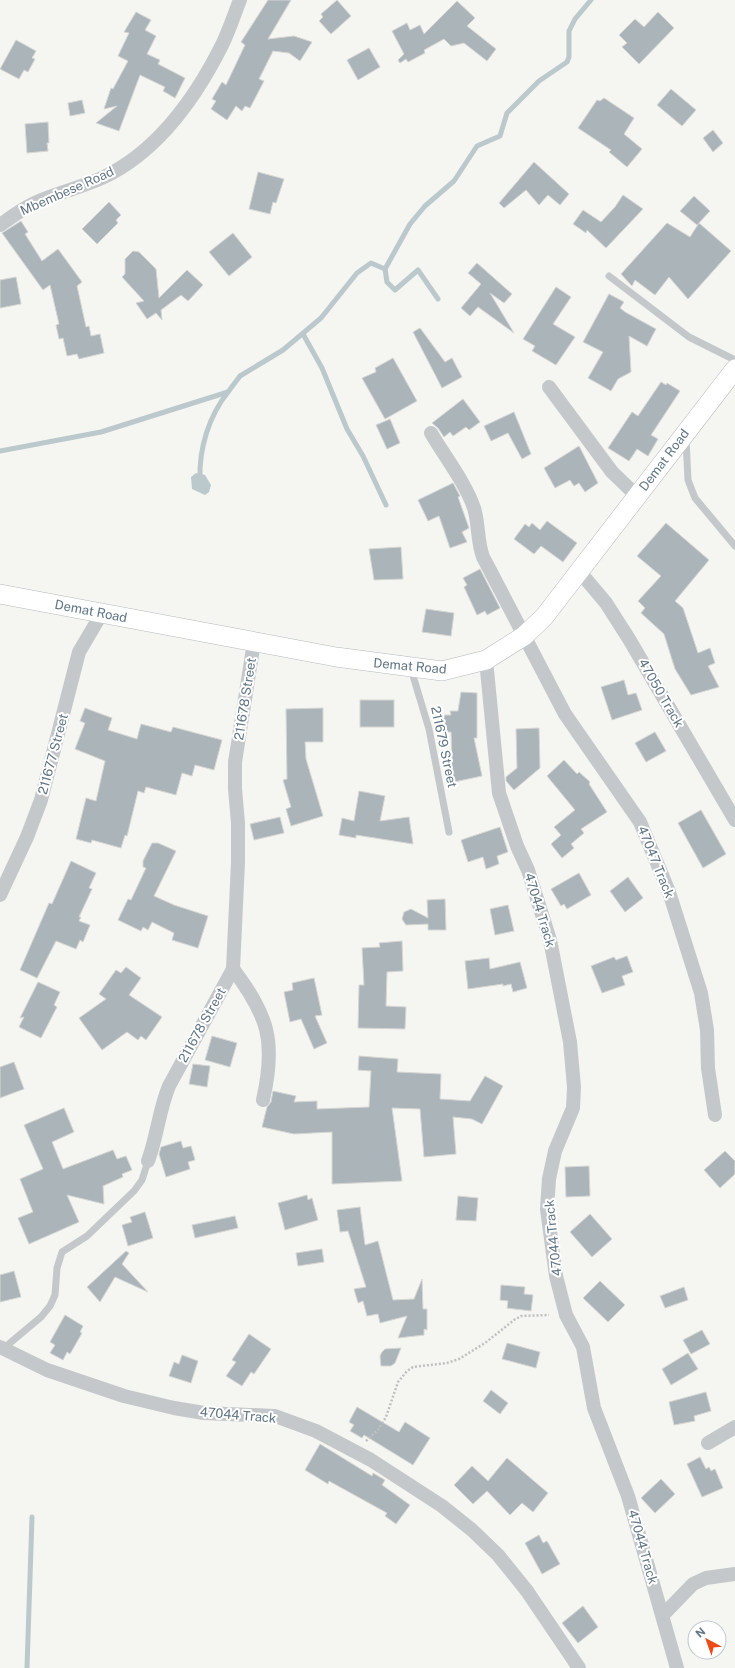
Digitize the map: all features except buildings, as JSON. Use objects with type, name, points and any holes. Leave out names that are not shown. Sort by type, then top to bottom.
[{"type":"street","name":"Mbembese Road","points":[[0,225],[21,210],[44,199],[105,176],[144,150],[171,124],[192,96],[223,44],[240,0]]},
{"type":"street","name":"Demat Road","points":[[0,594],[254,642],[411,668],[442,671],[486,660],[524,636],[544,617],[735,369]]},
{"type":"street","points":[[549,386],[612,472],[636,496]]},
{"type":"street","name":"47047 Track","points":[[431,433],[468,495],[476,517],[480,548],[483,557],[565,714],[640,822],[669,892],[701,993],[707,1030],[708,1068],[715,1115]]},
{"type":"street","name":"47050 Track","points":[[580,572],[606,603],[629,639],[735,820]]},
{"type":"street","name":"211677 Street","points":[[0,895],[27,837],[41,800],[79,652],[102,614]]},
{"type":"street","name":"211678 Street","points":[[148,1161],[153,1148],[161,1105],[169,1086],[234,969],[238,862],[238,822],[235,789],[236,762],[254,642]]},
{"type":"street","name":"47044 Track","points":[[486,660],[499,793],[517,846],[528,870],[550,940],[570,1042],[574,1088],[573,1108],[555,1151],[549,1179],[547,1209],[556,1276],[566,1315],[583,1347],[594,1408],[628,1496],[677,1668]]},
{"type":"street","points":[[234,969],[259,1009],[266,1026],[270,1048],[269,1072],[263,1100]]},
{"type":"street","name":"47044 Track","points":[[2,1347],[46,1370],[124,1396],[174,1408],[204,1413],[275,1416],[316,1431],[353,1450],[404,1480],[472,1530],[498,1555],[527,1591],[579,1668]]},
{"type":"street","points":[[708,1443],[735,1427]]},
{"type":"street","points":[[663,1615],[693,1584],[706,1578],[735,1574]]},
{"type":"lane","points":[[609,276],[689,337],[735,360]]},
{"type":"lane","points":[[686,431],[688,480],[695,498],[735,546]]},
{"type":"lane","name":"211679 Street","points":[[411,668],[429,729],[449,832]]},
{"type":"lane","name":"211678 Street","points":[[2,1347],[41,1317],[50,1306],[55,1294],[57,1268],[62,1252],[87,1236],[134,1191],[142,1180],[148,1161]]},
{"type":"path","points":[[353,1450],[378,1430],[386,1417],[398,1382],[407,1371],[413,1367],[447,1363],[459,1359],[521,1316],[566,1315]]},
{"type":"shaded area","points":[[196,473],[205,475],[211,485],[209,492],[205,495],[192,489],[191,477]]},
{"type":"waterway","points":[[0,451],[101,432],[228,392],[240,376],[283,350],[321,318],[357,273],[371,263],[385,269],[410,224],[425,206],[454,181],[477,146],[500,136],[507,113],[539,81],[567,62],[569,57],[569,31],[575,19],[591,0]]},
{"type":"waterway","points":[[385,269],[387,282],[395,290],[418,270],[438,299]]},
{"type":"waterway","points":[[303,334],[322,368],[347,429],[363,456],[386,505]]},
{"type":"waterway","points":[[200,479],[201,456],[206,433],[215,411],[228,392]]},
{"type":"waterway","points":[[27,1668],[32,1517]]}]
